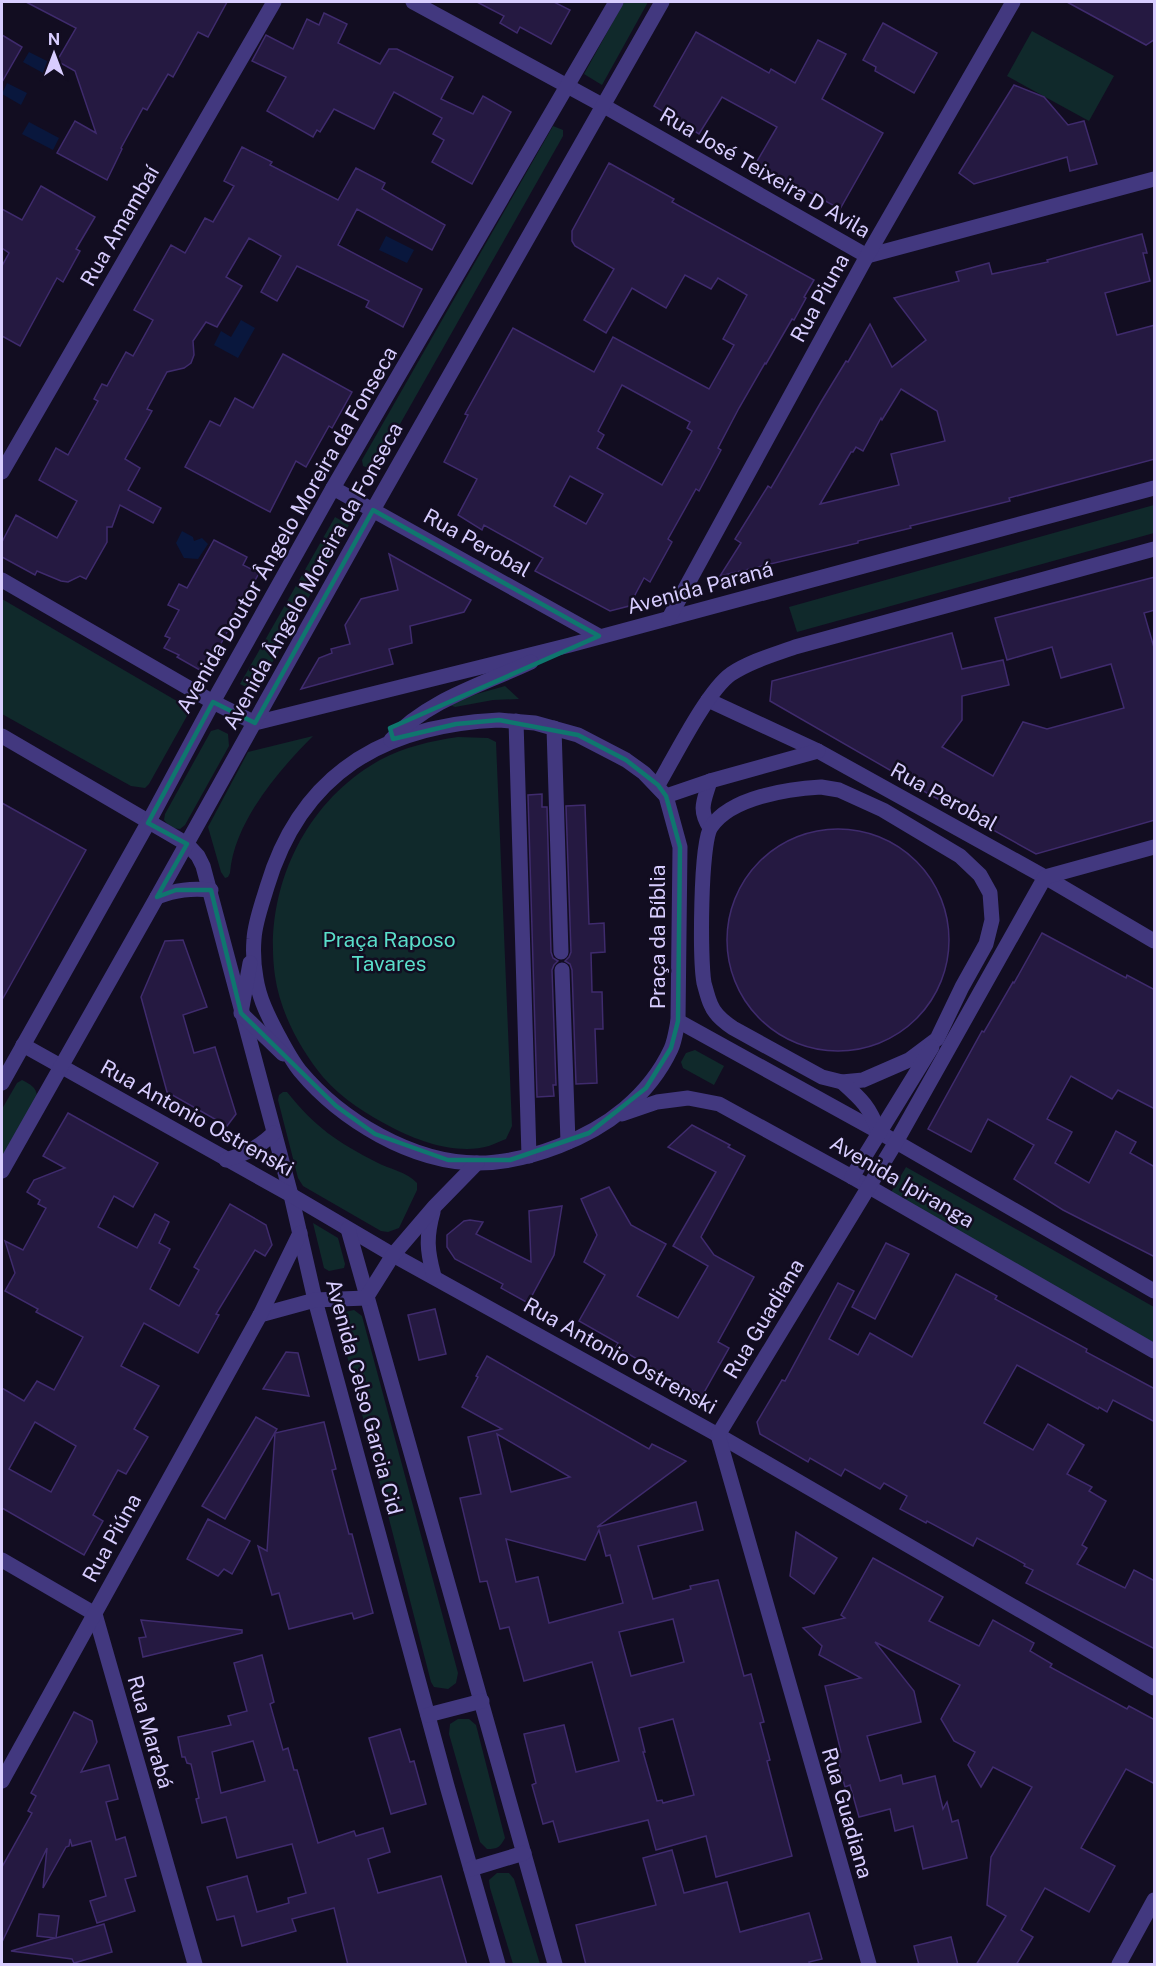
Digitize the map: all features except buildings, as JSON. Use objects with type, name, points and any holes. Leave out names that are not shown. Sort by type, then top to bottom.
[{"type":"street","name":"Rua Amambaí","points":[[2,472],[274,2]]},
{"type":"street","name":"Rua José Teixeira D Avila","points":[[413,2],[604,106],[867,256],[1155,179]]},
{"type":"street","name":"Avenida Doutor Ângelo Moreira da Fonseca","points":[[2,1083],[333,488],[616,2]]},
{"type":"street","name":"Avenida Ângelo Moreira da Fonseca","points":[[2,1171],[373,510],[662,2]]},
{"type":"street","name":"Rua Piuna","points":[[669,618],[867,256],[1013,2]]},
{"type":"street","name":"Rua Perobal","points":[[333,488],[599,636]]},
{"type":"street","name":"Avenida Paraná","points":[[255,723],[570,645],[1155,488]]},
{"type":"street","points":[[662,791],[708,700],[729,676],[750,663],[795,647],[1155,549]]},
{"type":"street","points":[[2,580],[213,702],[255,723]]},
{"type":"street","points":[[391,741],[404,726],[421,714],[570,645]]},
{"type":"street","name":"Rua Perobal","points":[[708,700],[818,751],[1155,941]]},
{"type":"street","name":"Praça da Bíblia","points":[[499,720],[516,721],[578,735],[626,760],[644,773],[662,791],[680,847],[678,1021],[671,1048],[646,1089],[616,1116],[589,1133],[529,1156],[510,1160],[477,1163],[448,1160],[416,1152],[375,1134],[336,1106],[300,1070],[272,1024],[262,1000],[256,979],[254,939],[270,876],[278,855],[295,822],[311,799],[334,776],[373,749],[391,741],[456,724],[499,720]]},
{"type":"street","points":[[516,721],[529,1156]]},
{"type":"street","points":[[554,728],[561,952]]},
{"type":"street","points":[[2,736],[187,844]]},
{"type":"street","points":[[662,791],[710,781],[818,751]]},
{"type":"street","points":[[710,781],[702,805],[702,813],[710,828]]},
{"type":"street","points":[[852,1177],[937,1039],[986,944],[992,920],[990,893],[980,875],[960,856],[883,810],[839,790],[820,787],[795,788],[747,801],[722,814],[710,828],[704,846],[702,943],[704,983],[711,1007],[722,1020],[822,1077],[842,1082],[863,1080],[884,1072],[909,1060],[937,1039]]},
{"type":"street","name":"Avenida Celso Garcia Cid","points":[[187,844],[198,856],[211,890],[291,1195],[315,1300],[498,1965]]},
{"type":"street","points":[[680,847],[704,846]]},
{"type":"street","points":[[1045,877],[1155,847]]},
{"type":"street","name":"Rua Guadiana","points":[[869,1965],[717,1435],[896,1142],[1045,877]]},
{"type":"street","points":[[157,897],[176,890],[211,890]]},
{"type":"street","points":[[254,939],[242,1013],[300,1070]]},
{"type":"street","points":[[562,970],[568,1142]]},
{"type":"street","name":"Avenida Ipiranga","points":[[678,1021],[879,1132],[1155,1291]]},
{"type":"street","points":[[722,1044],[733,1028]]},
{"type":"street","name":"Rua Antonio Ostrenski","points":[[23,1044],[393,1255],[717,1435],[1155,1688]]},
{"type":"street","points":[[842,1082],[865,1102],[879,1132]]},
{"type":"street","name":"Avenida Ipiranga","points":[[616,1116],[657,1102],[688,1098],[718,1104],[852,1177],[1155,1352]]},
{"type":"street","points":[[226,1160],[258,1147],[274,1133]]},
{"type":"street","points":[[260,1315],[315,1300],[366,1298],[393,1255],[435,1206],[477,1163]]},
{"type":"street","points":[[434,1276],[427,1245],[435,1206]]},
{"type":"street","name":"Avenida Celso Garcia Cid","points":[[348,1229],[555,1965]]},
{"type":"street","name":"Rua Piúna","points":[[2,1781],[260,1315],[300,1233]]},
{"type":"street","points":[[2,1560],[95,1614]]},
{"type":"street","name":"Rua Marabá","points":[[95,1614],[195,1965]]},
{"type":"street","points":[[428,1715],[482,1701]]},
{"type":"street","points":[[471,1869],[525,1853]]},
{"type":"street","points":[[1119,1965],[1155,1900]]},
{"type":"highlighted area","points":[[373,510],[599,636],[390,728],[393,739],[456,724],[499,720],[578,735],[626,760],[658,785],[666,796],[680,847],[678,1021],[671,1048],[646,1088],[589,1133],[510,1160],[448,1160],[375,1134],[336,1106],[241,1013],[211,890],[176,890],[157,897],[187,844],[148,823],[213,702],[255,723]]},
{"type":"green space","points":[[624,2],[648,2],[602,85],[584,74]]},
{"type":"green space","points":[[1032,31],[1114,76],[1089,121],[1007,76]]},
{"type":"green space","points":[[553,126],[563,130],[563,136],[378,463],[368,468],[363,466],[362,460]]},
{"type":"green space","points":[[1154,505],[1154,533],[797,632],[789,607]]},
{"type":"green space","points":[[335,517],[349,525],[256,692],[240,684]]},
{"type":"green space","points":[[2,599],[187,709],[187,716],[145,788],[131,786],[2,714]]},
{"type":"green space","points":[[505,686],[519,699],[493,700],[455,707],[450,705],[452,701]]},
{"type":"green space","points":[[218,729],[228,734],[229,746],[185,825],[180,829],[171,828],[164,820],[165,814],[211,731]]},
{"type":"green space","points":[[313,736],[260,798],[240,835],[233,854],[230,873],[225,878],[221,872],[208,827],[248,752]]},
{"type":"green space","name":"Praça Raposo Tavares","points":[[458,737],[488,738],[496,742],[512,1126],[506,1139],[489,1146],[465,1149],[440,1146],[404,1133],[365,1112],[330,1085],[306,1054],[286,1016],[275,976],[273,944],[276,912],[283,881],[294,852],[310,824],[330,800],[353,778],[389,755],[418,745]]},
{"type":"green space","points":[[695,1050],[724,1066],[714,1085],[683,1068],[681,1062],[686,1053]]},
{"type":"green space","points":[[22,1080],[34,1088],[37,1096],[2,1158],[2,1109],[17,1083]]},
{"type":"green space","points":[[287,1092],[307,1115],[338,1140],[376,1162],[408,1176],[417,1183],[417,1190],[399,1228],[388,1232],[381,1231],[303,1186],[298,1178],[278,1100],[279,1095]]},
{"type":"green space","points":[[906,1167],[1154,1307],[1154,1343],[890,1194]]},
{"type":"green space","points":[[313,1223],[338,1238],[344,1268],[329,1271],[324,1268]]},
{"type":"green space","points":[[354,1310],[362,1316],[458,1673],[456,1683],[448,1689],[434,1687],[431,1682],[337,1317],[340,1313]]},
{"type":"green space","points":[[458,1719],[469,1719],[476,1725],[505,1838],[496,1848],[487,1849],[480,1842],[449,1734],[450,1724]]},
{"type":"green space","points":[[497,1873],[509,1873],[514,1879],[540,1964],[513,1964],[490,1888],[489,1880]]},
{"type":"water","points":[[29,52],[49,62],[43,73],[23,62]]},
{"type":"water","points":[[7,83],[27,93],[21,105],[2,94]]},
{"type":"water","points":[[29,122],[59,138],[53,150],[22,134]]},
{"type":"water","points":[[386,236],[414,250],[407,263],[379,250]]},
{"type":"water","points":[[241,320],[255,328],[238,358],[214,345],[221,331],[231,337]]},
{"type":"water","points":[[182,531],[193,537],[194,541],[202,538],[208,544],[198,559],[184,558],[176,543]]}]
